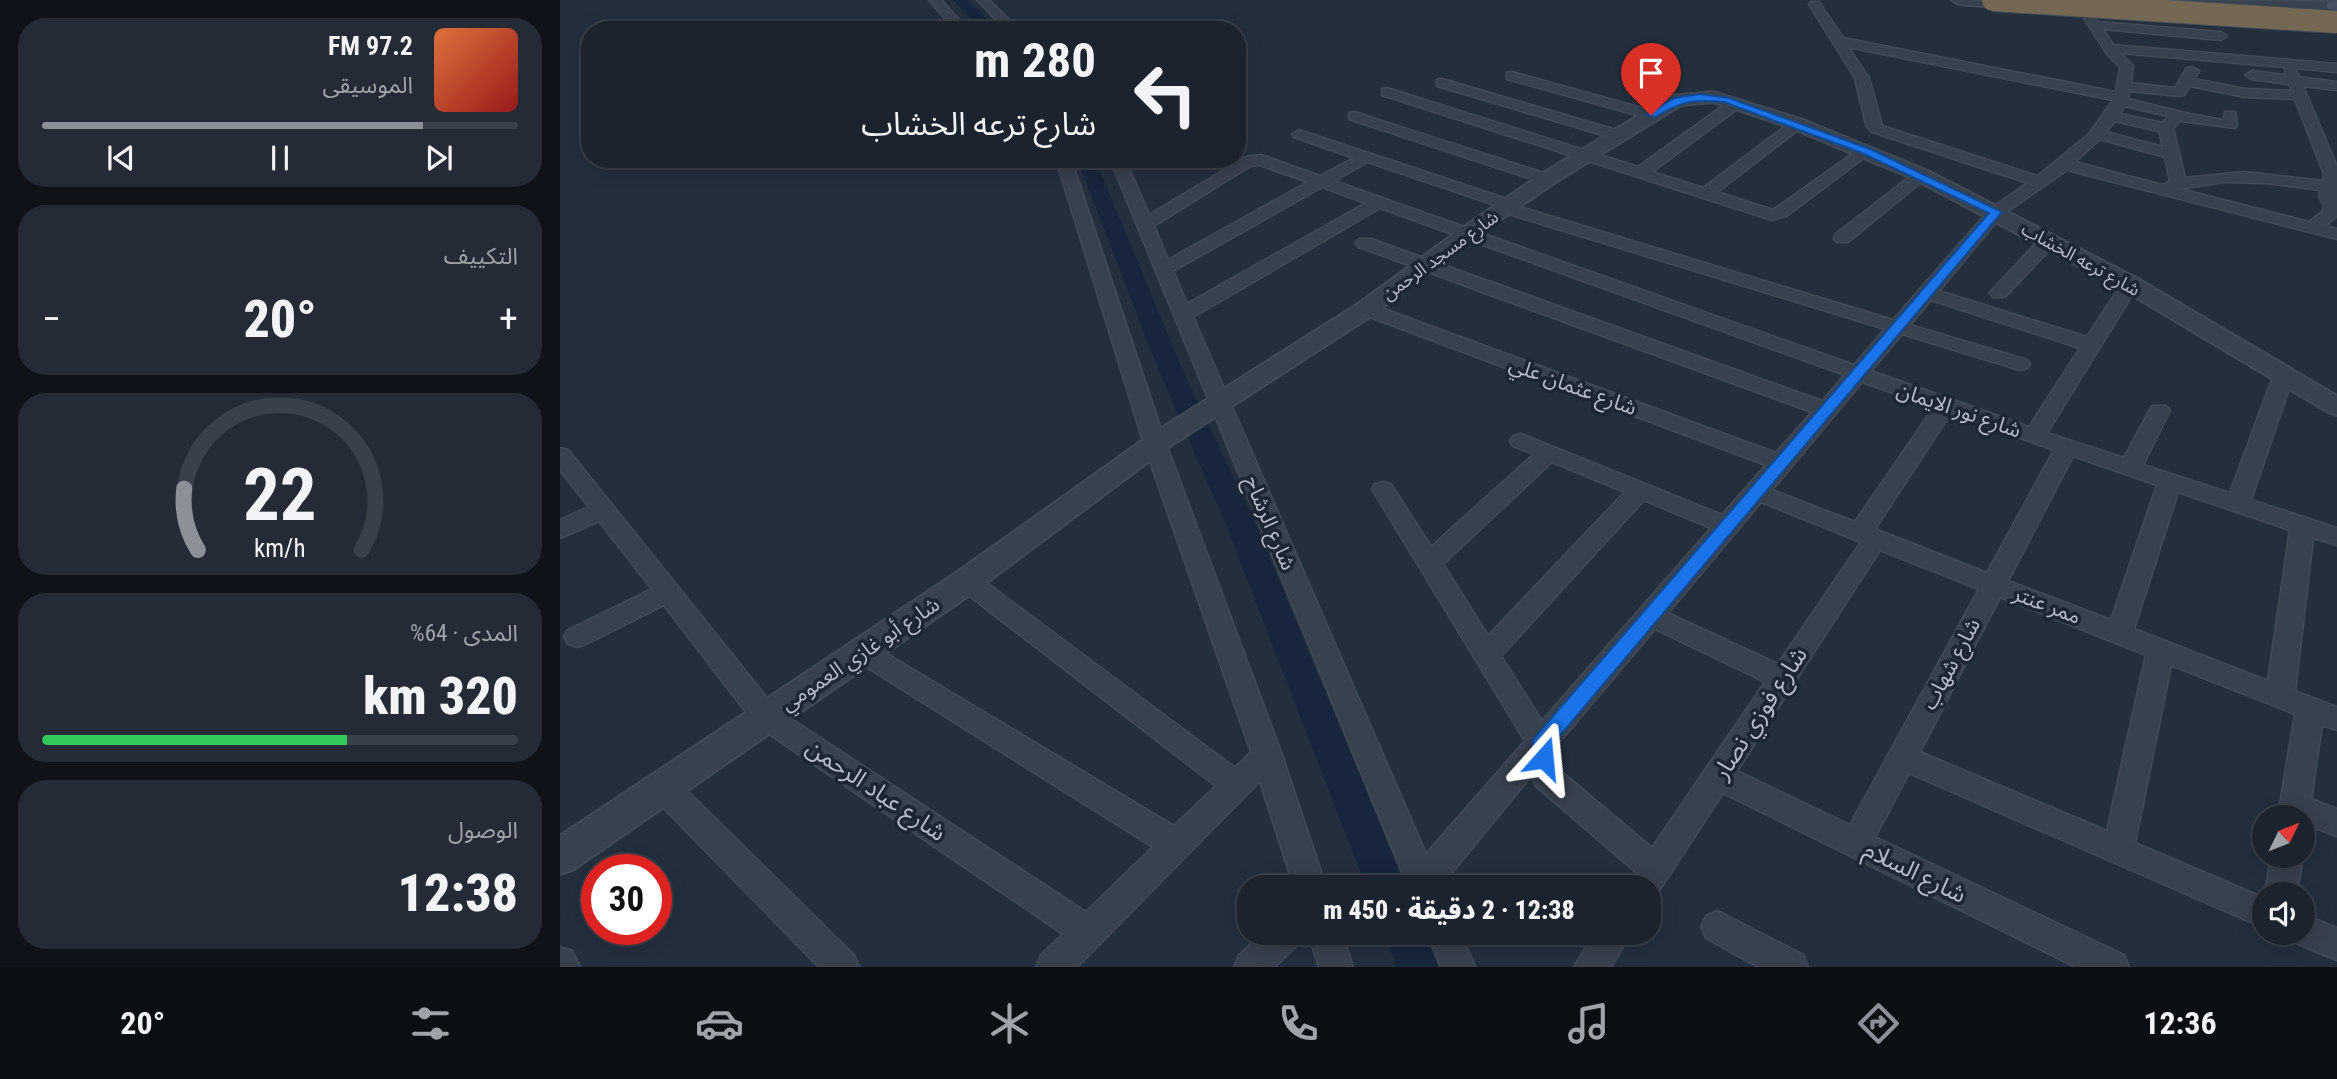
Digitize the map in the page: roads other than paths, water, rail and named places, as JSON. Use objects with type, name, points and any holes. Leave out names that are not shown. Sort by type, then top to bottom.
[{"type":"highway","points":[[1993,0],[2333,14]]},
{"type":"highway","points":[[2122,0],[2333,14]]},
{"type":"street","points":[[935,0],[954,21]]},
{"type":"street","points":[[984,0],[1004,21]]},
{"type":"street","points":[[1959,0],[2333,14]]},
{"type":"street","points":[[2155,0],[2297,6],[2333,14]]},
{"type":"street","points":[[1815,4],[1862,78],[1873,125],[1877,129],[2039,181]]},
{"type":"street","points":[[2297,6],[2333,14]]},
{"type":"street","points":[[2091,20],[2221,36]]},
{"type":"street","points":[[1431,875],[1996,212],[2063,164],[2096,134],[2111,116],[2121,95],[2127,66],[2113,52],[2091,20]]},
{"type":"street","points":[[1838,41],[2121,95],[2174,112],[2178,114],[2171,122],[2172,154],[2178,183]]},
{"type":"street","points":[[2113,52],[2197,61],[2288,64],[2334,62],[2337,84],[2295,81],[2197,61]]},
{"type":"street","points":[[2184,86],[2197,61]]},
{"type":"street","points":[[2288,64],[2301,97],[2319,127],[2332,174],[2326,198],[2332,206],[2330,214],[2312,228]]},
{"type":"street","points":[[1513,76],[1651,115]]},
{"type":"street","points":[[1441,83],[1618,135]]},
{"type":"street","points":[[2121,95],[2166,92],[2184,86],[2301,97]]},
{"type":"street","points":[[2111,116],[2230,125],[2234,109],[2184,86]]},
{"type":"street","points":[[1387,92],[1765,214],[1778,215],[1866,151]]},
{"type":"street","name":"شارع مسجد الرحمن","points":[[1155,444],[1366,309],[1465,235],[1547,179],[1651,115],[1677,100],[1688,98],[1713,97],[1736,103]]},
{"type":"street","points":[[1640,173],[1736,103]]},
{"type":"street","name":"شارع ترعه الخشاب","points":[[1736,103],[1866,151],[1996,212],[2130,285],[2337,407]]},
{"type":"street","points":[[1354,116],[1547,179]]},
{"type":"street","points":[[1705,194],[1797,124]]},
{"type":"street","points":[[1299,134],[1507,206],[2020,364]]},
{"type":"street","points":[[2096,134],[2172,154]]},
{"type":"street","points":[[1163,270],[1261,212],[1367,157]]},
{"type":"street","points":[[1246,162],[1261,160],[1465,235]]},
{"type":"street","points":[[2265,162],[2274,179]]},
{"type":"street","points":[[2063,164],[2337,234]]},
{"type":"street","points":[[1066,168],[1155,444],[1267,755],[1306,875]]},
{"type":"street","name":"شارع الرشاح","points":[[1120,168],[1419,875]]},
{"type":"street","points":[[1144,225],[1237,168]]},
{"type":"street","points":[[1842,238],[1922,175]]},
{"type":"street","points":[[2162,190],[2178,183],[2222,178],[2274,179],[2329,186]]},
{"type":"street","points":[[1182,315],[1377,203]]},
{"type":"street","name":"شارع نور الايمان","points":[[1465,235],[2034,436],[2303,525],[2336,533]]},
{"type":"street","points":[[1999,293],[2049,240]]},
{"type":"street","points":[[1365,243],[1827,410]]},
{"type":"street","points":[[2034,436],[2130,285]]},
{"type":"street","points":[[1927,293],[2091,345]]},
{"type":"street","name":"شارع عثمان علي","points":[[1366,309],[1781,463]]},
{"type":"street","points":[[2238,504],[2284,374]]},
{"type":"street","points":[[1867,536],[1946,405]]},
{"type":"street","points":[[2130,468],[2158,410]]},
{"type":"street","points":[[1521,441],[1727,526]]},
{"type":"street","name":"شارع أبو غازي العمومي","points":[[560,856],[967,581],[1155,444]]},
{"type":"street","name":"شارع شهاب","points":[[1856,843],[2067,447]]},
{"type":"street","points":[[1429,563],[1549,453]]},
{"type":"street","name":"شارع عباد الرحمن","points":[[560,455],[766,717],[1088,932]]},
{"type":"street","points":[[2119,634],[2170,481]]},
{"type":"street","points":[[1383,489],[1541,743],[1544,751],[1541,766],[1551,782],[1647,875]]},
{"type":"street","points":[[1486,655],[1640,490]]},
{"type":"street","name":"ممر عنتر","points":[[1756,492],[2323,714]]},
{"type":"street","points":[[560,530],[603,510]]},
{"type":"street","points":[[2280,696],[2303,525]]},
{"type":"street","name":"شارع فوزي نصار","points":[[1652,875],[1783,678],[1867,536]]},
{"type":"street","points":[[967,581],[1236,785]]},
{"type":"street","points":[[577,638],[668,592]]},
{"type":"street","points":[[1650,615],[1783,678]]},
{"type":"street","points":[[2118,850],[2161,650]]},
{"type":"street","points":[[863,652],[1176,844]]},
{"type":"street","points":[[2295,805],[2323,714]]},
{"type":"street","points":[[1053,967],[1267,755]]},
{"type":"street","points":[[1902,757],[2252,908]]},
{"type":"street","name":"شارع السلام","points":[[1718,776],[2112,967]]},
{"type":"street","points":[[663,787],[842,967]]},
{"type":"street","points":[[2315,817],[2337,823]]},
{"type":"street","points":[[1718,927],[1791,967]]},
{"type":"street","points":[[2315,935],[2337,944]]},
{"type":"street","points":[[1251,967],[1274,945]]},
{"type":"street","points":[[1329,945],[1336,967]]},
{"type":"street","points":[[1449,945],[1458,967]]},
{"type":"street","points":[[1591,967],[1606,945]]},
{"type":"waterway","points":[[960,0],[982,21]]},
{"type":"waterway","points":[[1090,168],[1171,371],[1241,525],[1381,875]]},
{"type":"waterway","points":[[1409,945],[1418,967]]}]
